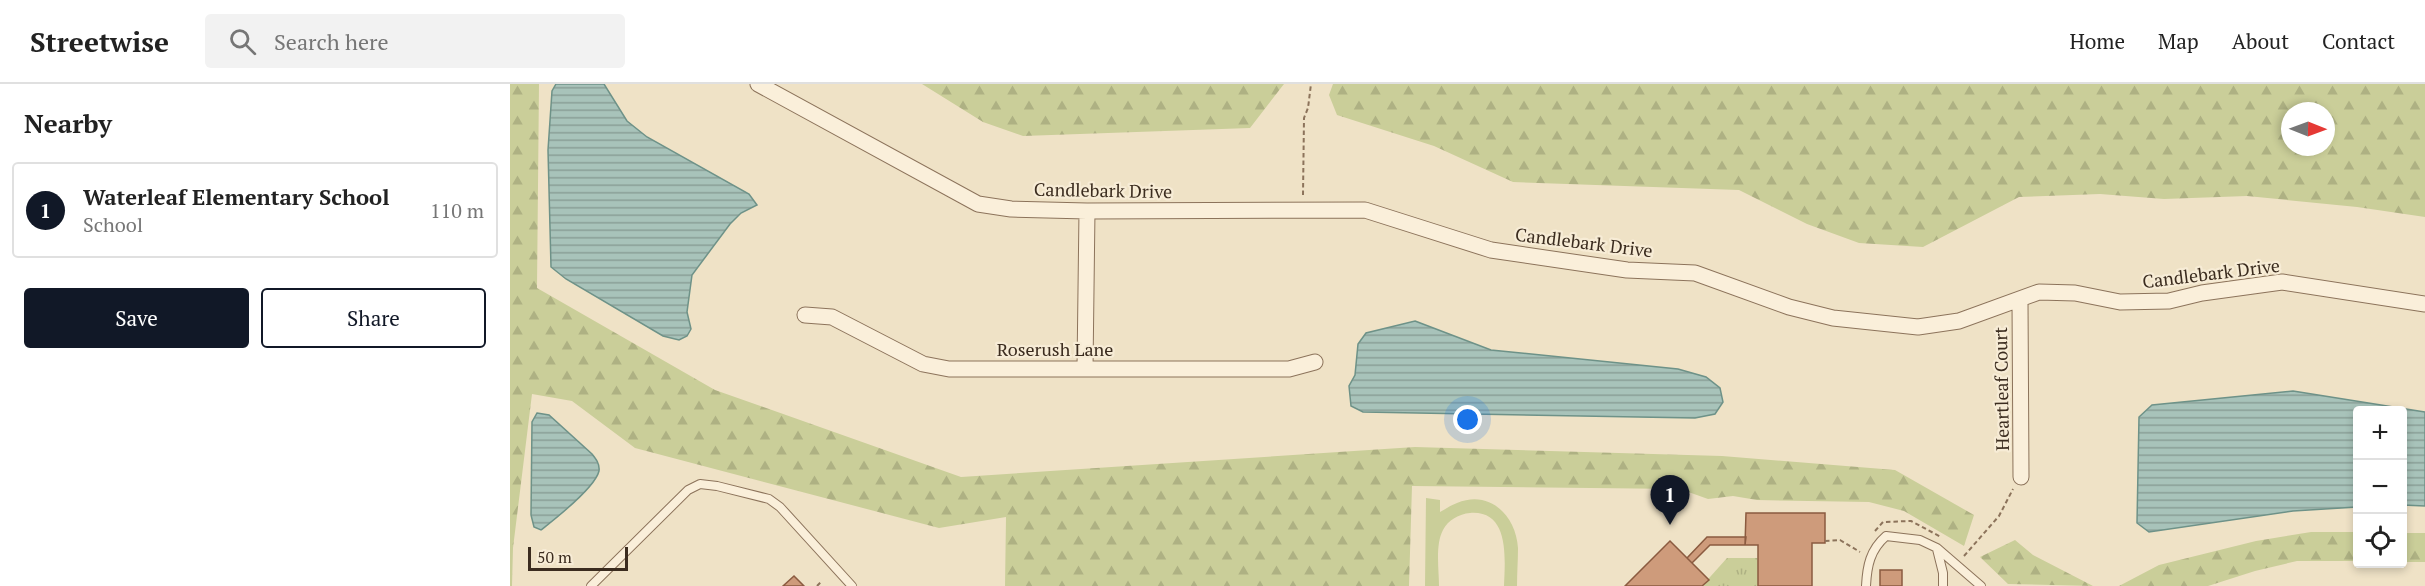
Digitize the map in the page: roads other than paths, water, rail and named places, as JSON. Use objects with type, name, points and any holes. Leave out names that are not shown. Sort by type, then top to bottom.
[{"type":"street","name":"Candlebark Drive","points":[[758,84],[978,204],[1011,209],[1087,211],[1365,210],[1491,250],[1571,260],[1603,267],[1695,273],[1789,307],[1833,318],[1918,327],[1959,321],[2020,301],[2039,292],[2075,293],[2120,302],[2169,301],[2202,293],[2282,282],[2425,304]]},
{"type":"street","points":[[1085,368],[1087,211]]},
{"type":"street","name":"Heartleaf Court","points":[[2020,301],[2021,477]]},
{"type":"street","name":"Roserush Lane","points":[[805,315],[832,317],[923,364],[949,369],[1289,369],[1315,362]]},
{"type":"lane","points":[[591,586],[688,490],[700,484],[769,499],[780,507],[852,586]]},
{"type":"lane","points":[[1866,586],[1867,566],[1876,545],[1886,536],[1920,540],[1937,548],[1981,586]]},
{"type":"lane","points":[[1937,548],[1943,573],[1943,586]]},
{"type":"water","points":[[556,84],[604,84],[627,121],[647,137],[749,194],[757,205],[741,213],[730,224],[692,275],[687,312],[691,329],[687,336],[679,340],[663,336],[566,279],[551,267],[548,150],[552,91]]},
{"type":"water","points":[[1415,321],[1491,350],[1678,369],[1706,377],[1720,388],[1723,402],[1715,414],[1695,418],[1363,412],[1351,406],[1349,386],[1355,375],[1358,344],[1366,333]]},
{"type":"water","points":[[2293,391],[2387,406],[2353,406],[2353,507],[2293,511],[2149,532],[2137,523],[2139,417],[2152,405]]},
{"type":"water","points":[[2407,409],[2425,412],[2425,506],[2407,505]]},
{"type":"water","points":[[537,413],[549,415],[592,454],[599,468],[596,478],[583,494],[541,530],[534,527],[531,515],[532,422]]},
{"type":"place","name":"Waterleaf Elementary School","points":[[1670,525]]}]
